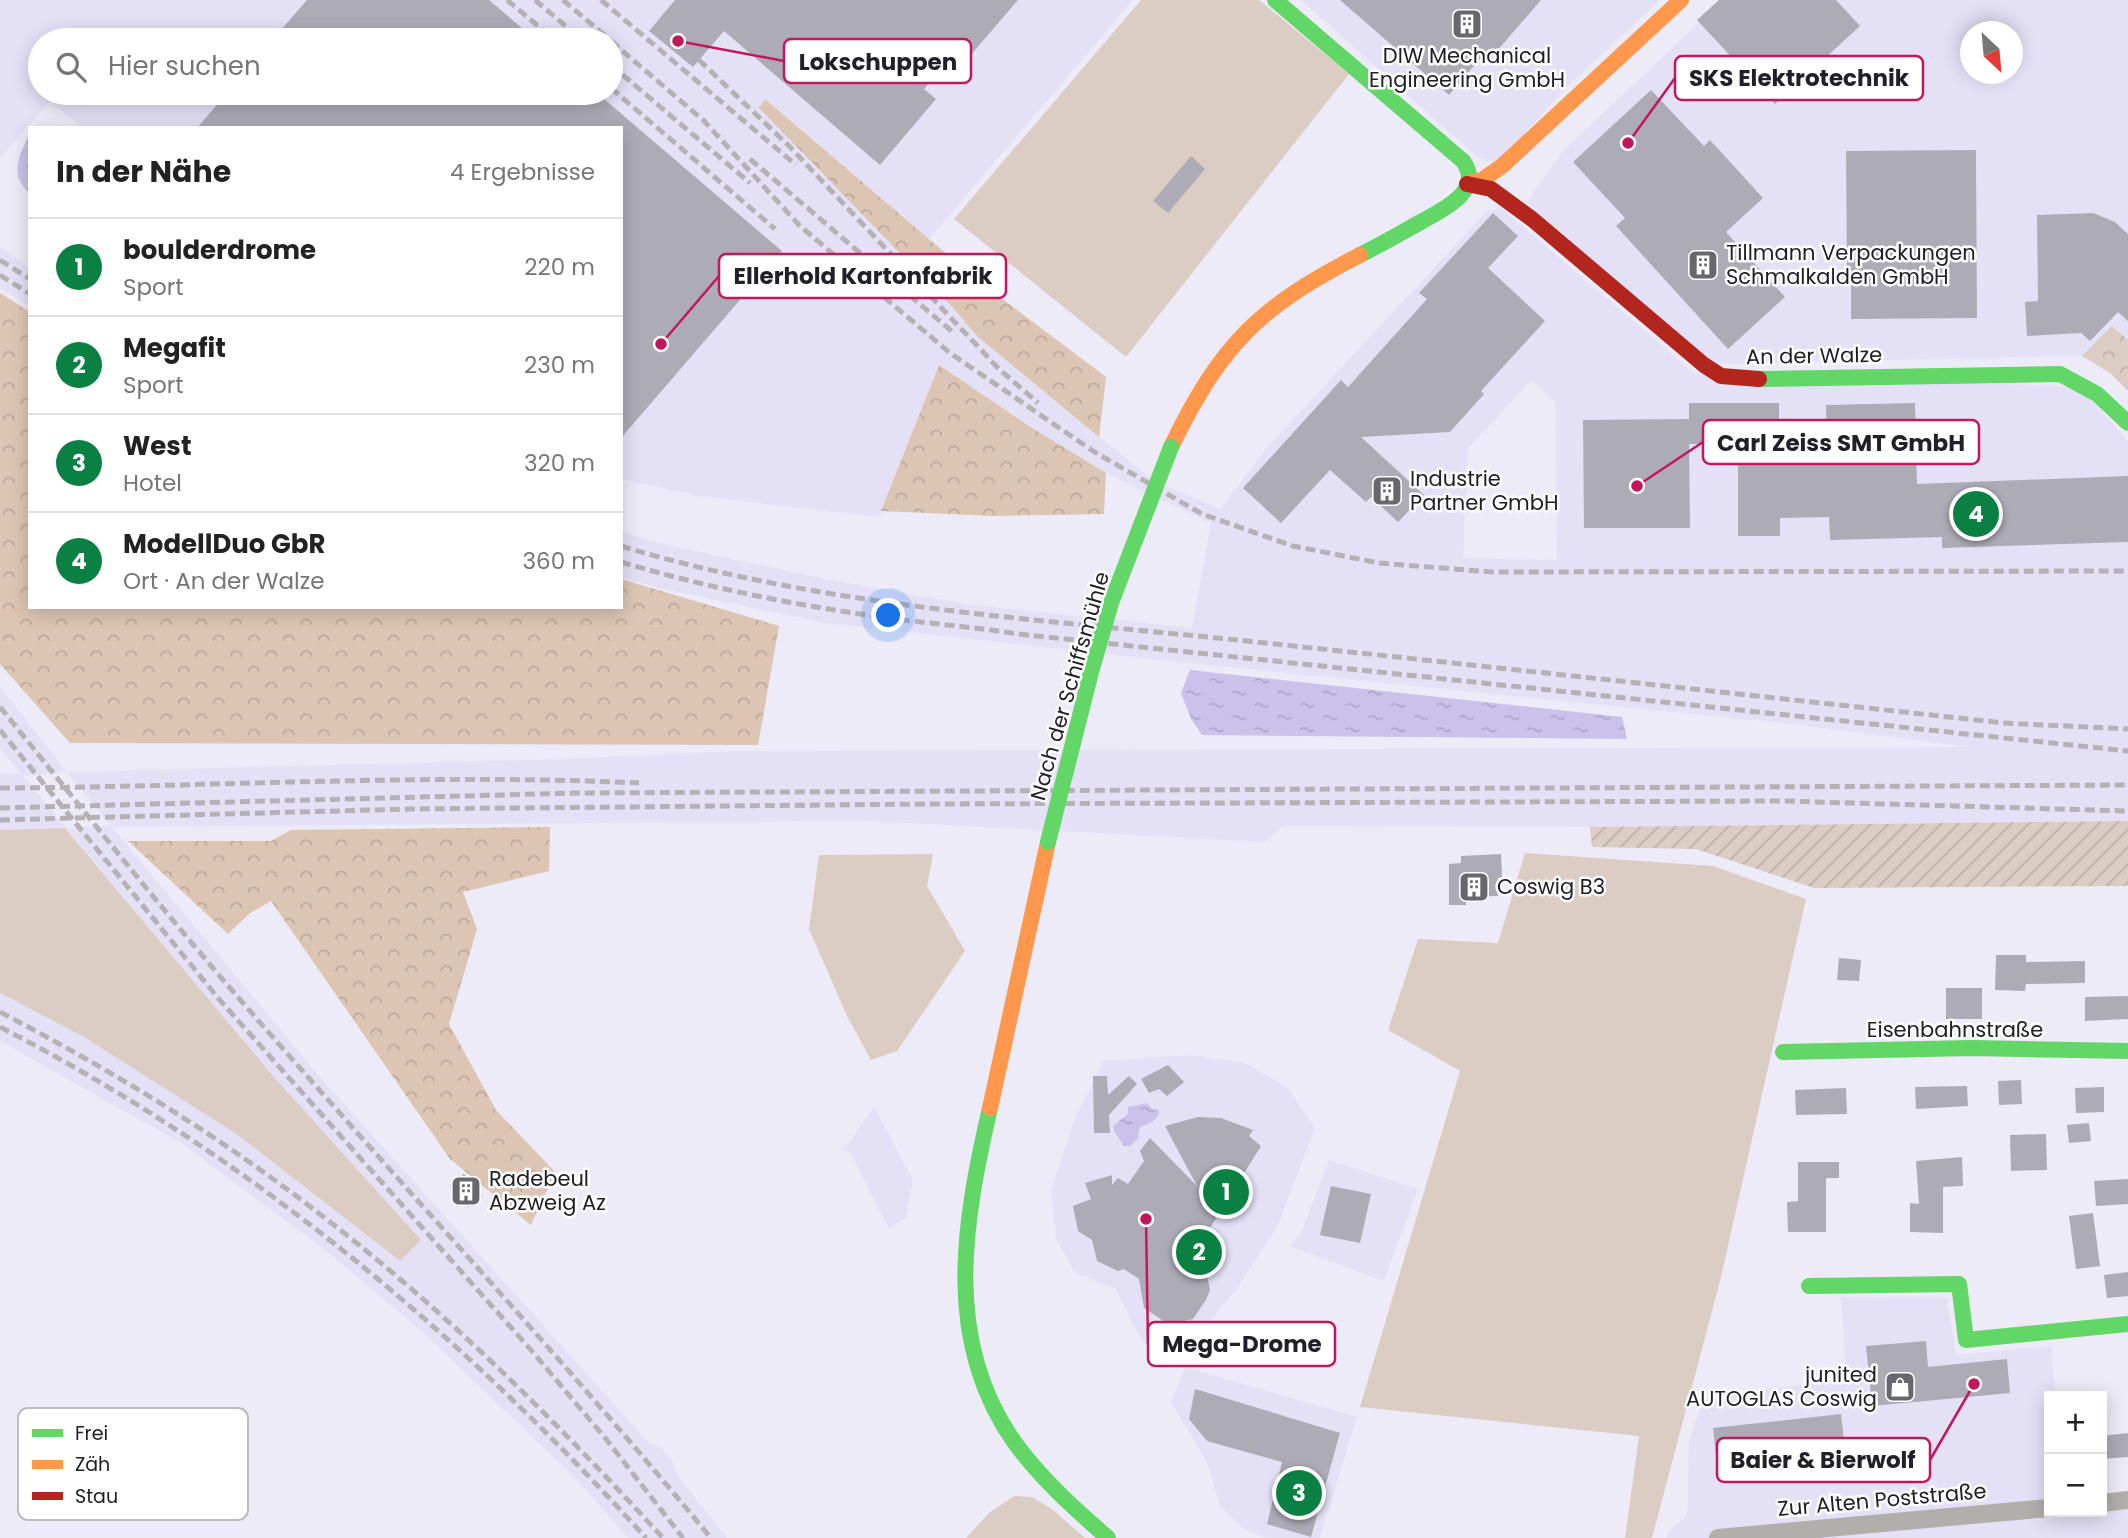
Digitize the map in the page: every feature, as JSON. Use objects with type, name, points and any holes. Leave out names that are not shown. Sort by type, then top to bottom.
[{"type":"street","points":[[1275,0],[1463,160],[1469,169],[1467,184]]},
{"type":"street","name":"Nach der Schiffsmühle","points":[[1108,1538],[1071,1506],[1022,1455],[990,1401],[973,1345],[964,1281],[967,1231],[988,1119],[1048,842],[1111,603],[1171,447],[1198,391],[1226,351],[1280,299],[1312,279],[1406,231],[1452,203],[1461,196],[1467,184],[1482,180],[1502,166],[1681,0]]},
{"type":"street","name":"An der Walze","points":[[1467,184],[1491,189],[1522,212],[1697,360],[1721,376],[1745,379],[2060,374],[2084,384],[2112,403],[2128,423]]},
{"type":"street","name":"Eisenbahnstraße","points":[[1783,1052],[1972,1048],[2128,1051]]},
{"type":"street","points":[[1809,1286],[1959,1284],[1966,1340],[2128,1324]]},
{"type":"street","points":[[2107,1502],[2128,1500]]},
{"type":"street","name":"Zur Alten Poststraße","points":[[1718,1538],[2044,1508]]},
{"type":"shaded area","points":[[0,0],[1133,0],[929,239],[766,99],[977,336],[1155,482],[1220,509],[1265,450],[1488,210],[1501,208],[1694,373],[2053,386],[2073,389],[2093,401],[2128,441],[2128,821],[1590,827],[1283,826],[1265,842],[868,821],[112,827],[318,1075],[648,1442],[661,1448],[672,1461],[678,1476],[727,1538],[628,1538],[580,1483],[427,1336],[329,1253],[181,1143],[0,1041],[0,993],[84,1037],[238,1135],[399,1261],[421,1240],[274,1077],[66,828],[111,826],[67,772],[562,759],[732,751],[1969,747],[1792,724],[825,623],[658,588],[623,578],[623,533],[830,580],[973,605],[1192,628],[1211,523],[1106,473],[1029,426],[939,365],[880,517],[698,496],[623,479],[623,126],[80,126],[55,105],[623,105],[623,28],[28,28],[28,105],[46,105],[0,158]],"holes":[[[1532,380],[1555,402],[1557,560],[1463,558],[1468,448]]]},
{"type":"shaded area","points":[[1301,0],[1660,0],[1563,91],[1497,165],[1476,156]]},
{"type":"shaded area","points":[[1723,0],[2128,0],[2128,340],[2112,326],[2082,356],[1710,364],[1527,202],[1564,150]]},
{"type":"shaded area","points":[[0,247],[28,267],[28,306],[0,288]]},
{"type":"shaded area","points":[[0,687],[67,772],[23,776],[66,828],[0,830],[0,773],[21,774],[0,748]]},
{"type":"shaded area","points":[[1188,1055],[1246,1063],[1288,1088],[1315,1128],[1278,1225],[1236,1290],[1192,1342],[1152,1354],[1134,1327],[1116,1289],[1075,1273],[1056,1239],[1051,1191],[1076,1115],[1104,1061]]},
{"type":"shaded area","points":[[874,1107],[913,1180],[906,1218],[889,1228],[849,1151],[843,1151]]},
{"type":"shaded area","points":[[1329,1160],[1418,1189],[1384,1281],[1289,1246],[1301,1233]]},
{"type":"shaded area","points":[[1841,1297],[1947,1298],[1956,1355],[2051,1346],[2056,1391],[2044,1391],[2044,1517],[2107,1517],[2107,1511],[2128,1508],[2128,1538],[1666,1538],[1670,1530],[1687,1516],[1689,1442],[1703,1398],[1846,1378]]},
{"type":"shaded area","points":[[1185,1367],[1357,1417],[1320,1538],[1266,1538],[1245,1530],[1220,1506],[1207,1462],[1171,1402]]},
{"type":"green space","points":[[1141,0],[1259,0],[1349,74],[1126,357],[954,219]]},
{"type":"green space","points":[[765,99],[977,280],[1106,377],[1099,437],[977,336],[759,108]]},
{"type":"green space","points":[[0,293],[28,311],[28,609],[623,609],[623,580],[779,626],[758,745],[70,743],[0,664]]},
{"type":"green space","points":[[2112,326],[2128,340],[2128,391],[2110,373],[2082,356]]},
{"type":"green space","points":[[939,365],[1029,426],[1106,473],[1104,514],[994,516],[881,511]]},
{"type":"green space","points":[[2128,821],[2128,886],[1814,888],[1696,849],[1592,847],[1590,827]]},
{"type":"green space","points":[[550,827],[549,871],[463,892],[477,929],[449,1024],[496,1110],[555,1172],[531,1225],[450,1159],[271,901],[249,914],[228,934],[128,841],[271,841],[291,830]]},
{"type":"green space","points":[[65,828],[274,1077],[421,1240],[400,1261],[238,1135],[84,1037],[0,993],[0,830]]},
{"type":"green space","points":[[1525,853],[1713,866],[1806,899],[1721,1277],[1652,1538],[1625,1538],[1639,1436],[1360,1407],[1460,1071],[1388,1030],[1418,939],[1498,943]]},
{"type":"green space","points":[[933,854],[927,886],[965,951],[897,1051],[871,1060],[847,1016],[809,929],[819,855]]},
{"type":"green space","points":[[1014,1496],[1032,1497],[1052,1509],[1085,1538],[966,1538],[989,1513]]},
{"type":"water","points":[[28,139],[28,191],[19,180],[18,165]]},
{"type":"water","points":[[1190,670],[1622,717],[1627,739],[1202,735],[1191,719],[1181,693]]},
{"type":"water","points":[[1147,1103],[1153,1110],[1158,1109],[1159,1115],[1152,1122],[1140,1127],[1138,1138],[1130,1146],[1124,1146],[1113,1126],[1128,1114],[1128,1107]]},
{"type":"building","points":[[307,0],[489,0],[522,28],[282,28]]},
{"type":"building","points":[[675,0],[1018,0],[957,71],[947,62],[924,89],[936,99],[880,165],[724,31],[693,67],[649,31]]},
{"type":"building","name":"DIW Mechanical Engineering GmbH","points":[[1340,0],[1541,0],[1490,59],[1484,54],[1449,95]]},
{"type":"building","points":[[1719,0],[1836,0],[1860,26],[1775,104],[1697,20]]},
{"type":"building","name":"Tillmann Verpackungen Schmalkalden GmbH","points":[[1651,90],[1704,146],[1710,140],[1763,198],[1726,232],[1785,297],[1728,349],[1616,226],[1625,218],[1573,162]]},
{"type":"building","points":[[217,105],[611,105],[782,251],[623,436],[623,126],[199,126]]},
{"type":"building","points":[[1976,150],[1977,318],[1851,319],[1851,273],[1847,272],[1846,151]]},
{"type":"building","points":[[1191,156],[1205,169],[1168,213],[1153,201]]},
{"type":"building","points":[[1493,213],[1518,236],[1488,268],[1545,321],[1481,391],[1484,394],[1450,432],[1361,437],[1424,495],[1398,522],[1371,497],[1366,502],[1330,470],[1281,523],[1243,488],[1341,380],[1348,387],[1427,299],[1419,293]]},
{"type":"building","points":[[2093,213],[2115,222],[2128,234],[2128,321],[2118,312],[2090,341],[2081,333],[2027,336],[2025,302],[2038,301],[2037,215]]},
{"type":"building","points":[[1689,403],[1779,403],[1779,454],[1827,452],[1826,405],[1915,403],[1917,484],[2128,476],[2128,542],[1942,548],[1942,537],[1830,540],[1829,517],[1780,518],[1780,536],[1738,536],[1738,444],[1689,444],[1690,528],[1584,528],[1583,420],[1689,419]]},
{"type":"building","name":"Coswig B3","points":[[1501,854],[1502,877],[1498,878],[1498,896],[1466,897],[1466,905],[1449,905],[1449,864],[1461,863],[1461,856]]},
{"type":"building","points":[[1996,955],[2026,955],[2026,962],[2085,961],[2085,983],[2026,984],[2025,991],[1995,990]]},
{"type":"building","points":[[1839,958],[1861,960],[1859,981],[1837,980]]},
{"type":"building","points":[[1946,988],[1982,988],[1982,1019],[1946,1019]]},
{"type":"building","points":[[2128,996],[2128,1019],[2085,1021],[2085,997]]},
{"type":"building","points":[[1168,1065],[1184,1082],[1167,1096],[1159,1089],[1149,1093],[1141,1079]]},
{"type":"building","points":[[1093,1076],[1107,1076],[1108,1095],[1129,1076],[1137,1084],[1109,1115],[1110,1133],[1094,1133]]},
{"type":"building","points":[[2021,1080],[2022,1104],[1999,1105],[1998,1081]]},
{"type":"building","points":[[1967,1086],[1968,1106],[1916,1109],[1915,1087]]},
{"type":"building","points":[[2104,1087],[2104,1112],[2076,1113],[2075,1088]]},
{"type":"building","points":[[1846,1088],[1847,1114],[1796,1115],[1795,1090]]},
{"type":"building","points":[[1198,1117],[1221,1118],[1253,1130],[1249,1136],[1261,1146],[1207,1233],[1214,1253],[1205,1265],[1210,1290],[1206,1300],[1193,1319],[1168,1324],[1144,1308],[1139,1279],[1124,1269],[1118,1271],[1097,1261],[1092,1240],[1078,1231],[1073,1206],[1091,1199],[1085,1183],[1112,1175],[1112,1185],[1118,1178],[1128,1184],[1144,1161],[1140,1151],[1150,1138],[1197,1186],[1165,1126]]},
{"type":"building","points":[[2089,1123],[2091,1141],[2069,1143],[2067,1125]]},
{"type":"building","points":[[2046,1134],[2047,1170],[2011,1171],[2010,1135]]},
{"type":"building","points":[[1962,1157],[1963,1186],[1943,1187],[1943,1233],[1910,1232],[1910,1203],[1919,1204],[1916,1161]]},
{"type":"building","points":[[1798,1162],[1839,1162],[1839,1178],[1826,1178],[1826,1232],[1788,1232],[1787,1202],[1798,1201]]},
{"type":"building","name":"Radebeul Abzweig Az","points":[[464,1174],[482,1196],[468,1207],[450,1186]]},
{"type":"building","points":[[2128,1179],[2128,1204],[2096,1206],[2094,1181]]},
{"type":"building","points":[[1331,1186],[1371,1194],[1360,1243],[1320,1235]]},
{"type":"building","points":[[2093,1213],[2100,1266],[2076,1269],[2069,1216]]},
{"type":"building","points":[[2128,1272],[2128,1296],[2107,1298],[2104,1275]]},
{"type":"building","points":[[1926,1341],[1928,1367],[2007,1359],[2010,1393],[1872,1406],[1866,1346]]},
{"type":"building","points":[[1195,1389],[1340,1433],[1311,1537],[1267,1524],[1282,1462],[1207,1441],[1189,1419]]},
{"type":"building","points":[[1841,1414],[1846,1459],[1718,1473],[1713,1428]]},
{"type":"building","points":[[2128,1433],[2128,1457],[2107,1459],[2107,1435]]},
{"type":"railway","points":[[507,0],[541,28]]},
{"type":"railway","points":[[535,0],[568,28]]},
{"type":"railway","points":[[563,0],[596,28]]},
{"type":"railway","points":[[601,0],[796,165]]},
{"type":"railway","points":[[623,51],[704,121],[800,226],[950,353],[1093,451],[1202,514],[1293,546],[1379,563],[1492,572],[2128,571]]},
{"type":"railway","points":[[699,60],[789,146],[999,369],[1038,403]]},
{"type":"railway","points":[[623,75],[750,183]]},
{"type":"railway","points":[[623,98],[775,229]]},
{"type":"railway","points":[[750,159],[955,334]]},
{"type":"railway","points":[[0,260],[28,278]]},
{"type":"railway","points":[[0,275],[28,293]]},
{"type":"railway","points":[[623,547],[772,583],[926,608],[2004,723],[2128,729]]},
{"type":"railway","points":[[623,563],[754,595],[905,620],[2128,751]]},
{"type":"railway","points":[[0,707],[230,988],[533,1330],[711,1538]]},
{"type":"railway","points":[[0,730],[218,998],[531,1350],[606,1439],[683,1538]]},
{"type":"railway","points":[[0,788],[479,779],[639,783]]},
{"type":"railway","points":[[0,808],[577,793],[2128,785]]},
{"type":"railway","points":[[0,820],[410,809],[928,804],[1782,801],[2128,811]]},
{"type":"railway","points":[[0,1012],[165,1106],[245,1159],[321,1215],[412,1290],[499,1369],[663,1538]]},
{"type":"railway","points":[[0,1027],[91,1077],[179,1131],[264,1190],[346,1253],[425,1319],[501,1389],[575,1462],[646,1538]]},
{"type":"traffic: fast","points":[[1275,0],[1463,161],[1468,172],[1464,191],[1448,206],[1360,255]]},
{"type":"traffic: fast","points":[[1759,379],[2060,374],[2097,394],[2128,423]]},
{"type":"traffic: fast","points":[[1048,842],[1111,603],[1171,447]]},
{"type":"traffic: fast","points":[[1783,1052],[1972,1048],[2128,1051]]},
{"type":"traffic: fast","points":[[990,1108],[967,1237],[965,1280],[968,1322],[977,1364],[992,1404],[1015,1443],[1047,1481],[1108,1538]]},
{"type":"traffic: fast","points":[[1809,1286],[1959,1284],[1966,1340],[2128,1324]]},
{"type":"traffic: slow","points":[[1467,184],[1482,180],[1502,166],[1681,0]]},
{"type":"traffic: slow","points":[[1171,447],[1207,381],[1246,332],[1295,292],[1360,255]]},
{"type":"traffic: slow","points":[[990,1108],[1048,842]]},
{"type":"traffic: jam","points":[[1467,184],[1491,189],[1532,219],[1704,365],[1721,376],[1759,379]]},
{"type":"place","name":"DIW Mechanical Engineering GmbH","points":[[1467,24]]},
{"type":"place","name":"Lokschuppen","points":[[678,41]]},
{"type":"place","name":"SKS Elektrotechnik","points":[[1628,143]]},
{"type":"place","name":"Tillmann Verpackungen Schmalkalden GmbH","points":[[1703,265]]},
{"type":"place","name":"Ellerhold Kartonfabrik","points":[[661,344]]},
{"type":"place","name":"Carl Zeiss SMT GmbH","points":[[1637,486]]},
{"type":"place","name":"Industrie Partner GmbH","points":[[1387,491]]},
{"type":"place","name":"ModellDuo GbR","points":[[1976,514]]},
{"type":"place","name":"Coswig B3","points":[[1474,887]]},
{"type":"place","name":"Radebeul Abzweig Az","points":[[466,1191]]},
{"type":"place","name":"boulderdrome","points":[[1226,1192]]},
{"type":"place","name":"Mega-Drome","points":[[1146,1219]]},
{"type":"place","name":"Megafit","points":[[1199,1252]]},
{"type":"place","name":"Baier & Bierwolf","points":[[1974,1384]]},
{"type":"place","name":"junited AUTOGLAS Coswig","points":[[1900,1387]]},
{"type":"place","name":"West","points":[[1299,1493]]}]
